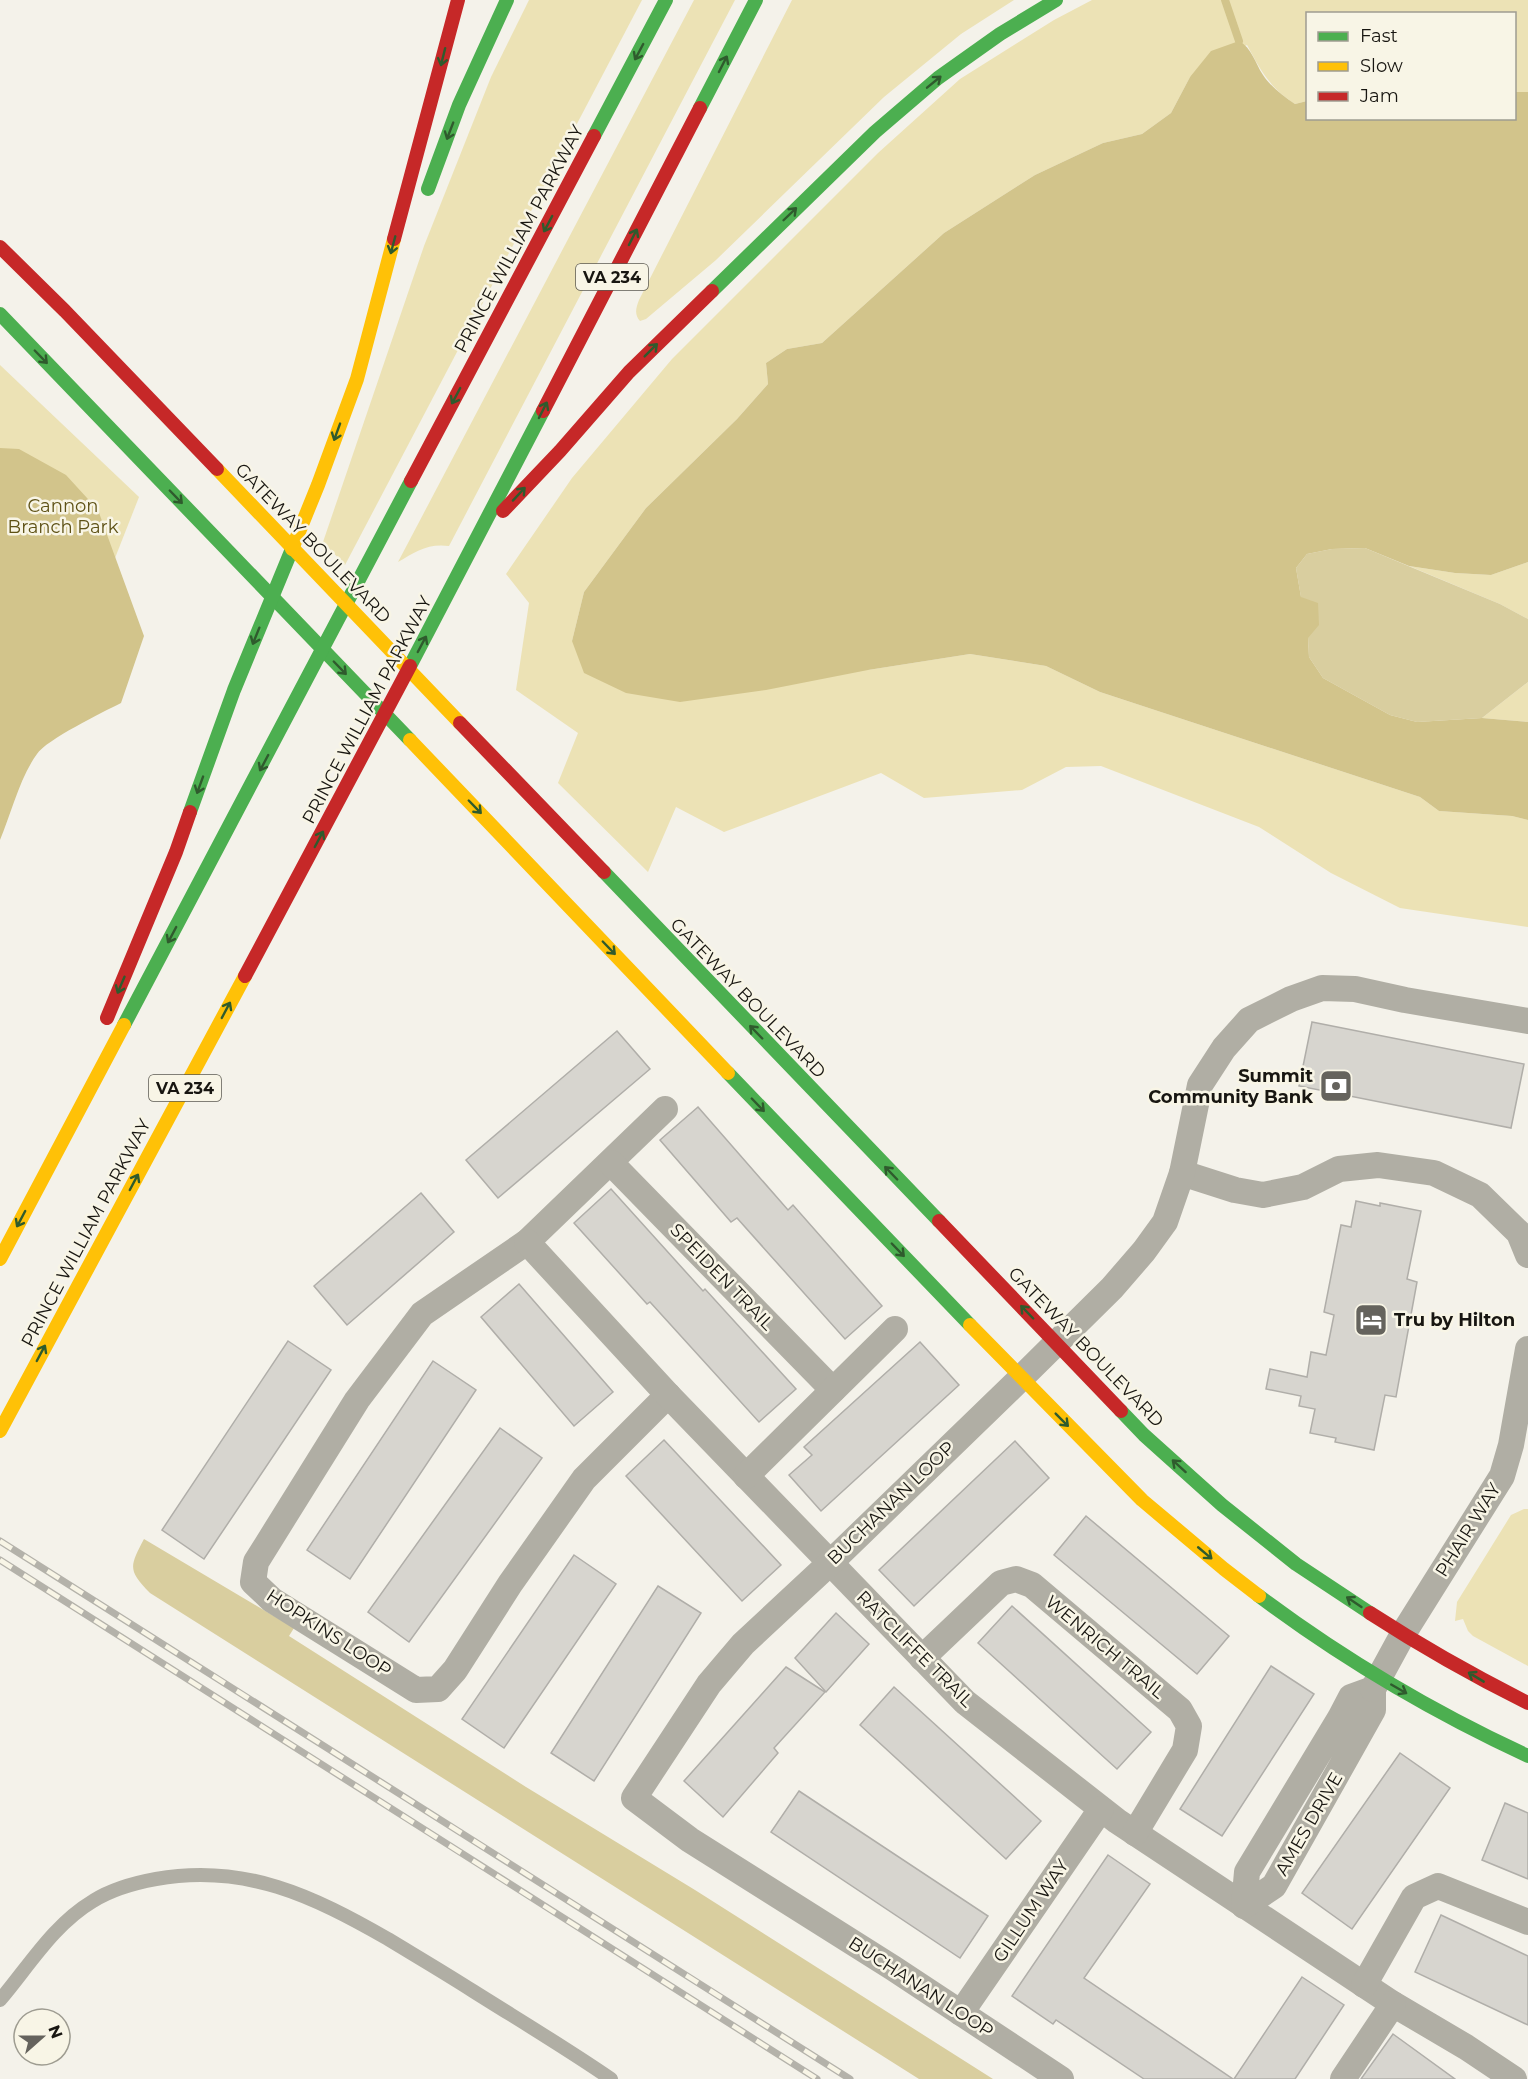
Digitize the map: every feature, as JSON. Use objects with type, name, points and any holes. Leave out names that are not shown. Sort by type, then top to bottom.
[{"type":"main road","points":[[357,379],[458,0]]},
{"type":"main road","points":[[422,204],[459,105],[507,0]]},
{"type":"main road","name":"PRINCE WILLIAM PARKWAY","points":[[0,1259],[666,0]]},
{"type":"main road","name":"PRINCE WILLIAM PARKWAY","points":[[0,1431],[356,771],[756,0]]},
{"type":"main road","points":[[468,555],[496,519],[560,451],[629,372],[875,132],[938,78],[1000,34],[1056,0]]},
{"type":"main road","name":"GATEWAY BOULEVARD","points":[[0,247],[98,345],[1144,1435],[1222,1505],[1296,1564],[1403,1634],[1486,1682],[1528,1703]]},
{"type":"main road","points":[[104,1026],[176,852],[234,690],[318,485],[406,248]]},
{"type":"main road","points":[[0,315],[1142,1500],[1206,1553],[1376,1683],[1528,1756]]},
{"type":"main road","points":[[32,1199],[90,1058]]},
{"type":"street","name":"BUCHANAN LOOP","points":[[1061,2079],[893,1968],[690,1840],[634,1798],[709,1683],[743,1644],[1022,1378],[1112,1288],[1144,1251],[1165,1222],[1182,1173],[1200,1084],[1224,1048],[1249,1020],[1291,999],[1322,988],[1355,989],[1528,1021]]},
{"type":"street","points":[[527,1242],[665,1108]]},
{"type":"street","name":"SPEIDEN TRAIL","points":[[610,1163],[833,1390]]},
{"type":"street","points":[[1182,1173],[1235,1190],[1263,1195],[1303,1187],[1339,1169],[1378,1165],[1434,1173],[1480,1195],[1519,1233],[1528,1255]]},
{"type":"street","name":"RATCLIFFE TRAIL","points":[[527,1242],[668,1395],[964,1702],[1135,1833],[1393,2004],[1466,2047],[1514,2079]]},
{"type":"street","name":"HOPKINS LOOP","points":[[527,1242],[422,1314],[357,1400],[255,1562],[254,1581],[272,1599],[416,1690],[438,1689],[455,1670],[510,1584],[584,1479],[668,1395]]},
{"type":"street","points":[[746,1476],[895,1329]]},
{"type":"street","name":"PHAIR WAY","points":[[1403,1634],[1502,1476],[1511,1445],[1528,1349]]},
{"type":"street","name":"WENRICH TRAIL","points":[[922,1658],[1001,1583],[1016,1579],[1032,1586],[1180,1710],[1189,1726],[1185,1750],[1135,1833]]},
{"type":"street","points":[[1376,1683],[1403,1634]]},
{"type":"street","name":"AMES DRIVE","points":[[1244,1906],[1247,1872],[1351,1697],[1376,1683]]},
{"type":"street","name":"GILLUM WAY","points":[[961,2013],[1101,1809]]},
{"type":"street","points":[[1364,1985],[1414,1897],[1438,1886],[1528,1922]]},
{"type":"street","points":[[1343,2079],[1393,2004]]},
{"type":"lane","points":[[0,2000],[63,1924],[81,1909],[104,1895],[131,1884],[176,1875],[236,1877],[263,1882],[321,1902],[339,1911],[443,1971],[611,2079]]},
{"type":"green space","points":[[529,0],[642,0],[345,565],[323,542],[424,246],[491,77]]},
{"type":"green space","points":[[694,0],[735,0],[449,546],[428,547],[398,562]]},
{"type":"green space","points":[[792,0],[1014,0],[961,34],[884,97],[716,260],[646,319],[640,321],[636,311],[639,300]]},
{"type":"green space","points":[[1092,0],[1528,0],[1528,92],[1516,92],[1516,12],[1306,12],[1306,101],[1295,104],[1279,92],[1267,78],[1247,45],[1190,77],[1171,113],[1142,134],[1103,143],[1035,175],[944,233],[822,343],[787,349],[766,363],[768,384],[737,419],[646,508],[584,592],[572,641],[868,670],[970,654],[1046,666],[1100,692],[1420,797],[1439,811],[1512,816],[1528,820],[1528,927],[1400,908],[1331,873],[1259,827],[1101,766],[1066,767],[1022,790],[924,798],[881,773],[724,832],[676,807],[648,872],[558,783],[578,733],[516,690],[529,603],[506,574],[572,478],[672,359],[878,153],[960,79],[1054,20]]},
{"type":"green space","name":"Cannon Branch Park","points":[[0,365],[139,497],[106,581],[0,638]]},
{"type":"green space","points":[[1528,562],[1528,619],[1500,604],[1409,566],[1455,573],[1491,575]]},
{"type":"green space","points":[[1528,682],[1528,722],[1482,718]]},
{"type":"green space","points":[[1528,1509],[1528,1666],[1473,1636],[1463,1619],[1455,1621],[1457,1602],[1511,1515]]},
{"type":"shaded area","points":[[1239,41],[1247,48],[1263,75],[1278,91],[1295,104],[1306,101],[1306,120],[1516,120],[1516,92],[1528,92],[1528,562],[1491,575],[1455,573],[1409,566],[1365,548],[1332,549],[1307,554],[1296,568],[1301,597],[1318,603],[1319,625],[1308,638],[1309,657],[1323,678],[1390,715],[1417,722],[1482,718],[1528,722],[1528,820],[1512,816],[1439,811],[1420,797],[1100,692],[1046,666],[970,654],[868,670],[766,690],[680,702],[626,693],[584,673],[572,641],[584,592],[646,508],[737,419],[768,384],[766,363],[787,349],[822,343],[944,233],[1035,175],[1103,143],[1142,134],[1171,113],[1190,77],[1211,51]]},
{"type":"shaded area","points":[[0,448],[19,449],[66,475],[98,510],[144,636],[121,703],[89,719],[42,748],[31,763],[21,784],[0,840]]},
{"type":"shaded area","points":[[1365,548],[1500,604],[1528,619],[1528,682],[1482,718],[1417,722],[1390,715],[1323,678],[1309,657],[1296,568],[1307,554],[1332,549]]},
{"type":"shaded area","points":[[144,1539],[294,1628],[289,1636],[993,2079],[919,2079],[150,1593],[137,1579],[133,1568]]},
{"type":"building","points":[[1312,1022],[1524,1064],[1511,1128],[1299,1086]]},
{"type":"building","points":[[617,1031],[650,1069],[498,1198],[466,1160]]},
{"type":"building","points":[[698,1107],[788,1210],[793,1205],[882,1306],[845,1339],[737,1218],[731,1222],[660,1140]]},
{"type":"building","points":[[611,1189],[796,1389],[759,1422],[650,1302],[647,1304],[574,1223]]},
{"type":"building","points":[[421,1193],[454,1232],[347,1325],[314,1286]]},
{"type":"building","name":"Tru by Hilton","points":[[1356,1201],[1421,1211],[1407,1279],[1417,1282],[1396,1397],[1385,1395],[1374,1450],[1335,1442],[1336,1438],[1310,1433],[1315,1409],[1299,1406],[1301,1396],[1266,1389],[1270,1369],[1307,1377],[1311,1352],[1326,1355],[1334,1315],[1324,1312],[1341,1225],[1351,1227]]},
{"type":"building","points":[[519,1284],[613,1392],[574,1426],[481,1317]]},
{"type":"building","points":[[288,1341],[331,1370],[204,1559],[162,1530]]},
{"type":"building","points":[[920,1342],[959,1385],[821,1511],[789,1475],[812,1455],[804,1447]]},
{"type":"building","points":[[433,1361],[476,1390],[350,1579],[307,1550]]},
{"type":"building","points":[[500,1428],[542,1458],[409,1642],[368,1612]]},
{"type":"building","points":[[664,1440],[781,1565],[742,1601],[626,1476]]},
{"type":"building","points":[[1015,1441],[1049,1478],[914,1606],[879,1570]]},
{"type":"building","points":[[1086,1516],[1229,1636],[1197,1674],[1054,1555]]},
{"type":"building","points":[[574,1555],[616,1584],[504,1748],[462,1719]]},
{"type":"building","points":[[658,1586],[701,1613],[594,1781],[551,1753]]},
{"type":"building","points":[[1012,1606],[1151,1732],[1117,1769],[978,1643]]},
{"type":"building","points":[[836,1613],[869,1644],[826,1692],[795,1658]]},
{"type":"building","points":[[1271,1666],[1314,1694],[1222,1836],[1180,1809]]},
{"type":"building","points":[[786,1667],[825,1692],[774,1748],[778,1753],[723,1817],[684,1781]]},
{"type":"building","points":[[894,1687],[1041,1821],[1006,1859],[860,1725]]},
{"type":"building","points":[[1400,1753],[1450,1788],[1352,1929],[1302,1893]]},
{"type":"building","points":[[799,1791],[988,1916],[960,1958],[771,1832]]},
{"type":"building","points":[[1505,1803],[1528,1813],[1528,1879],[1482,1860]]},
{"type":"building","points":[[1108,1855],[1150,1884],[1084,1978],[1233,2079],[1144,2079],[1056,2020],[1053,2024],[1012,1996]]},
{"type":"building","points":[[1441,1915],[1528,1956],[1528,2025],[1415,1972]]},
{"type":"building","points":[[1302,1977],[1344,2005],[1295,2079],[1234,2079]]},
{"type":"building","points":[[1393,2034],[1455,2079],[1361,2079]]},
{"type":"waterway","points":[[1225,0],[1239,41]]},
{"type":"railway","points":[[0,1541],[850,2079]]},
{"type":"railway","points":[[0,1560],[817,2079]]},
{"type":"traffic: fast","points":[[428,189],[459,105],[507,0]]},
{"type":"traffic: fast","points":[[594,136],[666,0]]},
{"type":"traffic: fast","points":[[700,108],[756,0]]},
{"type":"traffic: fast","points":[[712,291],[875,132],[938,78],[1000,34],[1056,0]]},
{"type":"traffic: fast","points":[[0,314],[410,740]]},
{"type":"traffic: fast","points":[[410,666],[543,411]]},
{"type":"traffic: fast","points":[[124,1025],[411,481]]},
{"type":"traffic: fast","points":[[190,812],[234,690],[292,549]]},
{"type":"traffic: fast","points":[[604,872],[939,1221]]},
{"type":"traffic: fast","points":[[728,1073],[970,1325]]},
{"type":"traffic: fast","points":[[1121,1411],[1144,1435],[1222,1505],[1296,1564],[1370,1613]]},
{"type":"traffic: fast","points":[[1259,1596],[1323,1641],[1389,1683],[1423,1703],[1528,1756]]},
{"type":"traffic: slow","points":[[292,549],[357,379],[394,239]]},
{"type":"traffic: slow","points":[[217,469],[460,723]]},
{"type":"traffic: slow","points":[[410,740],[728,1073]]},
{"type":"traffic: slow","points":[[0,1431],[245,976]]},
{"type":"traffic: slow","points":[[0,1259],[124,1025]]},
{"type":"traffic: slow","points":[[970,1325],[1142,1500],[1259,1596]]},
{"type":"traffic: jam","points":[[394,239],[458,0]]},
{"type":"traffic: jam","points":[[543,411],[700,108]]},
{"type":"traffic: jam","points":[[411,481],[594,136]]},
{"type":"traffic: jam","points":[[0,247],[217,469]]},
{"type":"traffic: jam","points":[[503,511],[560,451],[629,372],[712,291]]},
{"type":"traffic: jam","points":[[245,976],[410,666]]},
{"type":"traffic: jam","points":[[460,723],[604,872]]},
{"type":"traffic: jam","points":[[107,1018],[176,852],[190,812]]},
{"type":"traffic: jam","points":[[939,1221],[1121,1411]]},
{"type":"traffic: jam","points":[[1370,1613],[1448,1660],[1528,1703]]},
{"type":"place","name":"Summit Community Bank","points":[[1336,1086]]},
{"type":"place","name":"Tru by Hilton","points":[[1371,1320]]}]
